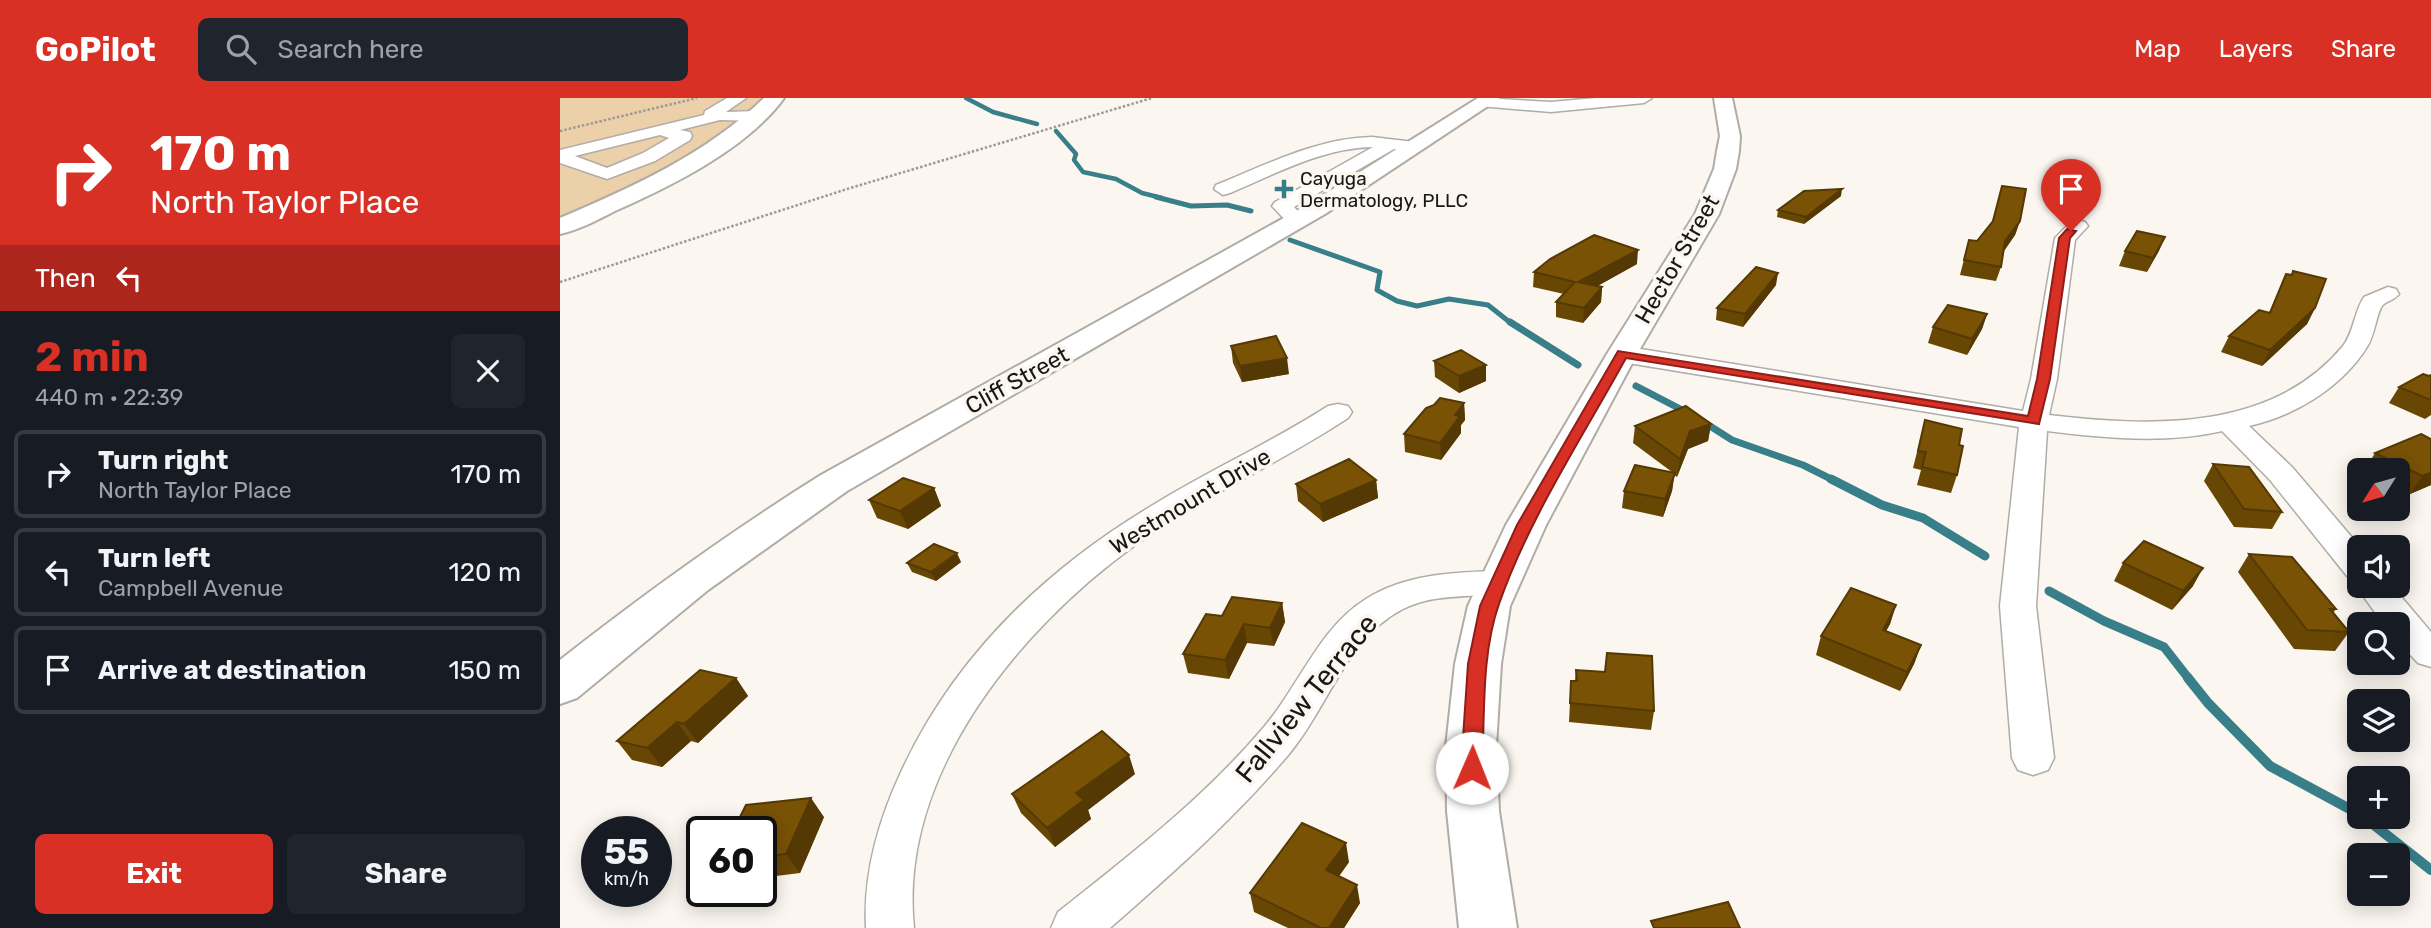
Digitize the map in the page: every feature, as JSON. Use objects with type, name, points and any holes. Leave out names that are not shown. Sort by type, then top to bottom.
[{"type":"main road","points":[[560,227],[693,160],[757,116],[775,98]]},
{"type":"main road","name":"Hector Street","points":[[1488,928],[1473,811],[1471,747],[1479,657],[1489,606],[1525,525],[1622,354],[1707,214],[1725,169],[1728,151],[1730,136],[1723,98]]},
{"type":"main road","name":"Cliff Street","points":[[560,686],[700,573],[803,502],[1297,221],[1355,174],[1487,100]]},
{"type":"street","points":[[714,117],[711,114],[738,98]]},
{"type":"street","points":[[1487,100],[1551,107],[1644,98]]},
{"type":"street","points":[[560,156],[714,117],[757,116]]},
{"type":"street","points":[[560,156],[607,174],[649,157],[684,136],[658,130]]},
{"type":"street","points":[[1223,189],[1296,159],[1350,144],[1403,145]]},
{"type":"street","points":[[1296,159],[1355,174]]},
{"type":"street","points":[[2033,758],[2018,606],[2025,500],[2034,421],[2044,379],[2065,238],[2078,226]]},
{"type":"street","points":[[1622,354],[2073,427],[2152,431],[2189,429],[2228,422],[2277,408],[2306,394],[2331,375],[2359,339],[2372,302],[2388,294]]},
{"type":"street","name":"Westmount Drive","points":[[890,928],[893,867],[906,813],[925,762],[985,666],[1066,580],[1108,548],[1165,511],[1310,431],[1338,412]]},
{"type":"street","points":[[2228,422],[2255,444],[2307,502],[2347,553]]},
{"type":"street","name":"Fallview Terrace","points":[[1075,928],[1245,778],[1286,729],[1362,619],[1400,595],[1471,582],[1500,582]]},
{"type":"street","points":[[2382,598],[2409,632],[2431,654]]},
{"type":"path","points":[[560,131],[697,98]]},
{"type":"path","points":[[560,282],[847,189],[1152,98]]},
{"type":"shaded area","points":[[560,98],[762,98],[740,118],[692,153],[641,182],[560,220]]},
{"type":"building","points":[[2002,186],[2026,189],[2020,221],[2005,241],[2001,267],[1964,260],[1969,240],[1977,241],[1993,221]]},
{"type":"building","points":[[1842,189],[1806,217],[1778,210],[1804,191]]},
{"type":"building","points":[[2137,231],[2165,237],[2153,258],[2125,251]]},
{"type":"building","points":[[1594,235],[1638,250],[1578,282],[1602,287],[1584,308],[1556,302],[1575,282],[1534,272],[1550,259]]},
{"type":"building","points":[[1756,267],[1778,273],[1745,314],[1717,308]]},
{"type":"building","points":[[2293,271],[2326,279],[2315,308],[2270,350],[2229,336],[2259,310],[2270,313],[2286,274],[2292,275]]},
{"type":"building","points":[[1948,305],[1987,314],[1972,339],[1933,327]]},
{"type":"building","points":[[1276,336],[1287,358],[1240,366],[1231,346]]},
{"type":"building","points":[[1461,350],[1486,365],[1459,376],[1434,361]]},
{"type":"building","points":[[2423,374],[2431,375],[2431,400],[2399,387]]},
{"type":"building","points":[[1440,398],[1464,403],[1455,415],[1460,416],[1440,443],[1404,434],[1426,408],[1434,405]]},
{"type":"building","points":[[1686,406],[1711,424],[1690,431],[1680,459],[1635,426]]},
{"type":"building","points":[[1925,420],[1962,429],[1959,445],[1963,446],[1957,475],[1922,467],[1926,452],[1918,451]]},
{"type":"building","points":[[2421,434],[2431,439],[2431,473],[2422,476],[2410,470],[2410,458],[2385,458],[2375,453]]},
{"type":"building","points":[[1349,459],[1376,480],[1320,504],[1296,484]]},
{"type":"building","points":[[2213,464],[2249,467],[2282,512],[2244,509]]},
{"type":"building","points":[[1635,465],[1675,473],[1665,499],[1624,491]]},
{"type":"building","points":[[903,478],[934,488],[900,511],[869,500]]},
{"type":"building","points":[[2144,541],[2203,568],[2183,591],[2123,563]]},
{"type":"building","points":[[934,544],[957,553],[931,572],[907,563]]},
{"type":"building","points":[[2249,554],[2292,557],[2336,609],[2330,609],[2347,632],[2307,630]]},
{"type":"building","points":[[1851,588],[1896,605],[1883,630],[1921,645],[1907,672],[1821,636]]},
{"type":"building","points":[[1232,597],[1282,603],[1270,628],[1244,624],[1225,660],[1183,654],[1206,614],[1222,616]]},
{"type":"building","points":[[1607,653],[1652,656],[1654,711],[1570,703],[1571,681],[1577,681],[1576,670],[1605,672]]},
{"type":"building","points":[[700,670],[736,678],[684,724],[677,722],[647,748],[617,741]]},
{"type":"building","points":[[1102,731],[1129,755],[1076,793],[1084,800],[1047,828],[1012,794]]},
{"type":"building","points":[[811,798],[786,854],[777,855],[777,816],[740,816],[746,805]]},
{"type":"building","points":[[1302,823],[1346,843],[1326,870],[1357,885],[1329,928],[1321,928],[1250,893]]},
{"type":"building","points":[[1728,902],[1740,928],[1654,928],[1651,921]]},
{"type":"waterway","points":[[966,98],[993,112],[1037,124]]},
{"type":"waterway","points":[[1056,131],[1076,154],[1074,160],[1083,172],[1116,179],[1142,193],[1162,198]]},
{"type":"waterway","points":[[1156,197],[1191,206],[1227,205],[1251,211]]},
{"type":"waterway","points":[[1290,240],[1380,272],[1377,290],[1397,301],[1417,306],[1449,299],[1488,305],[1512,324]]},
{"type":"waterway","points":[[1510,322],[1578,365]]},
{"type":"waterway","points":[[1636,386],[1688,413]]},
{"type":"waterway","points":[[1702,421],[1732,440],[1803,465],[1831,479]]},
{"type":"waterway","points":[[1831,479],[1835,481]]},
{"type":"waterway","points":[[1831,479],[1882,505],[1923,518],[1985,556]]},
{"type":"waterway","points":[[2049,591],[2104,621],[2164,647],[2189,679]]},
{"type":"waterway","points":[[2188,678],[2208,703],[2270,766],[2347,808]]},
{"type":"waterway","points":[[2379,829],[2431,870]]},
{"type":"place","name":"Cayuga Dermatology, PLLC","points":[[1284,189]]},
{"type":"route","points":[[1472,768],[1471,747],[1478,664],[1489,606],[1525,525],[1622,354],[2034,421],[2044,379],[2065,238],[2071,231]]}]
